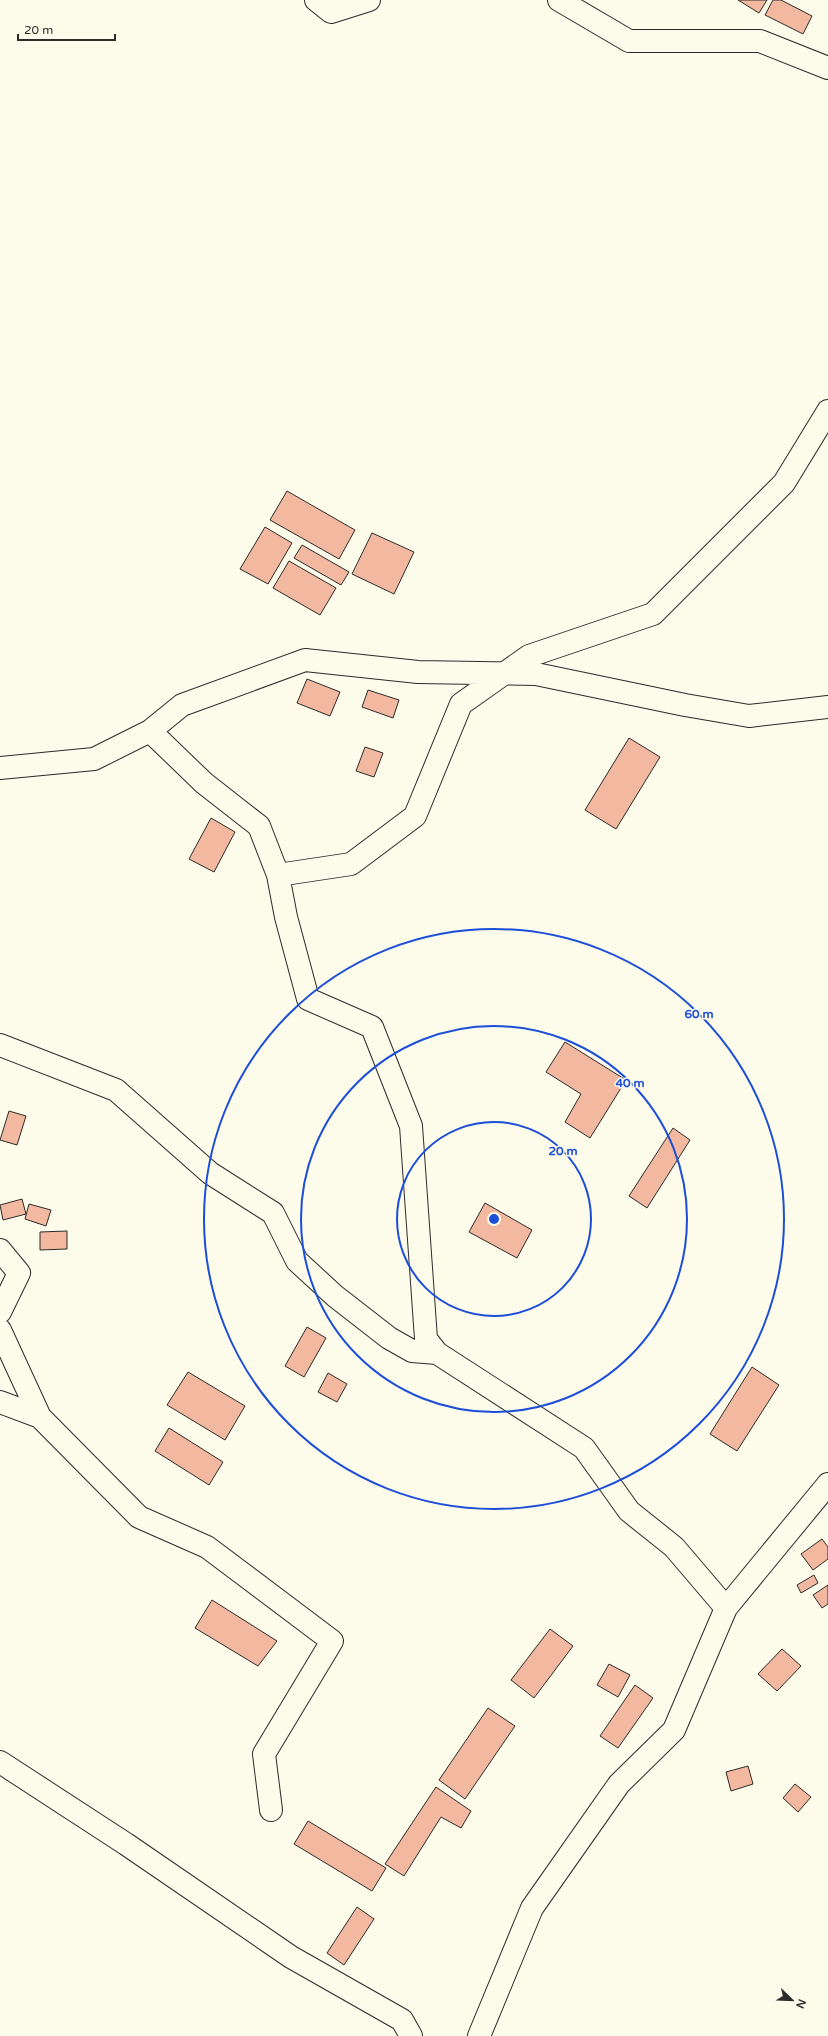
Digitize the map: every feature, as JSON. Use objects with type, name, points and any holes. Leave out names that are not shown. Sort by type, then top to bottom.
[{"type":"street","points":[[316,0],[331,12],[370,0]]},
{"type":"street","points":[[559,0],[629,41],[760,41],[828,68]]},
{"type":"street","points":[[278,876],[351,864],[415,816],[461,704],[529,656],[653,614],[784,482],[828,412]]},
{"type":"street","points":[[0,768],[94,760],[150,731],[182,705],[305,660],[418,672],[536,674],[685,705],[749,716],[828,707]]},
{"type":"street","points":[[150,731],[204,783],[260,826],[278,876],[286,917],[308,999],[372,1027],[411,1126],[426,1339],[437,1353],[584,1448],[629,1511],[674,1547],[726,1608]]},
{"type":"street","points":[[0,1045],[116,1090],[210,1173],[273,1213],[297,1262],[335,1296],[389,1338],[412,1351],[437,1353]]},
{"type":"street","points":[[0,1250],[19,1273],[0,1312]]},
{"type":"street","points":[[0,1330],[40,1416],[139,1517],[207,1548],[332,1641],[264,1754],[270,1810]]},
{"type":"street","points":[[0,1402],[40,1416]]},
{"type":"street","points":[[479,2036],[532,1908],[619,1784],[674,1730],[726,1608],[828,1484]]},
{"type":"street","points":[[0,1762],[126,1844],[291,1957],[402,2020],[411,2036]]},
{"type":"building","points":[[738,0],[767,0],[759,13]]},
{"type":"building","points":[[773,0],[781,0],[812,16],[803,34],[765,15]]},
{"type":"building","points":[[287,491],[355,530],[339,559],[270,520]]},
{"type":"building","points":[[265,527],[292,543],[268,584],[240,569]]},
{"type":"building","points":[[372,533],[414,552],[394,594],[352,574]]},
{"type":"building","points":[[302,545],[349,572],[341,585],[294,558]]},
{"type":"building","points":[[289,561],[336,588],[320,615],[273,588]]},
{"type":"building","points":[[307,679],[340,692],[330,716],[297,703]]},
{"type":"building","points":[[368,690],[399,700],[393,718],[362,707]]},
{"type":"building","points":[[629,738],[660,757],[616,829],[585,810]]},
{"type":"building","points":[[365,747],[383,753],[374,777],[356,771]]},
{"type":"building","points":[[211,818],[235,832],[214,872],[189,859]]},
{"type":"building","points":[[565,1042],[626,1080],[590,1138],[565,1122],[581,1094],[546,1072]]},
{"type":"building","points":[[9,1111],[26,1116],[17,1145],[0,1140]]},
{"type":"building","points":[[673,1128],[690,1140],[647,1208],[629,1196]]},
{"type":"building","points":[[22,1199],[26,1214],[3,1220],[0,1205]]},
{"type":"building","points":[[485,1203],[532,1230],[517,1258],[469,1232]]},
{"type":"building","points":[[29,1204],[51,1210],[46,1226],[25,1219]]},
{"type":"building","points":[[67,1231],[67,1249],[40,1250],[40,1232]]},
{"type":"building","points":[[307,1327],[326,1338],[304,1377],[285,1366]]},
{"type":"building","points":[[752,1367],[779,1385],[737,1451],[710,1434]]},
{"type":"building","points":[[188,1372],[245,1406],[225,1440],[167,1405]]},
{"type":"building","points":[[328,1373],[347,1384],[337,1402],[318,1392]]},
{"type":"building","points":[[169,1428],[223,1462],[209,1485],[155,1451]]},
{"type":"building","points":[[822,1539],[828,1547],[828,1559],[813,1570],[801,1554]]},
{"type":"building","points":[[814,1575],[818,1583],[801,1593],[797,1585]]},
{"type":"building","points":[[828,1585],[828,1604],[822,1608],[813,1595]]},
{"type":"building","points":[[212,1600],[277,1641],[258,1666],[195,1628]]},
{"type":"building","points":[[550,1629],[573,1646],[534,1698],[511,1680]]},
{"type":"building","points":[[782,1649],[801,1666],[777,1691],[758,1674]]},
{"type":"building","points":[[609,1664],[630,1675],[618,1697],[597,1685]]},
{"type":"building","points":[[635,1685],[653,1698],[618,1748],[600,1736]]},
{"type":"building","points":[[488,1708],[515,1726],[465,1799],[439,1780]]},
{"type":"building","points":[[748,1766],[753,1784],[731,1791],[726,1772]]},
{"type":"building","points":[[795,1784],[811,1797],[798,1812],[783,1798]]},
{"type":"building","points":[[436,1787],[471,1811],[461,1828],[441,1817],[404,1876],[385,1864]]},
{"type":"building","points":[[308,1821],[386,1868],[372,1891],[294,1844]]},
{"type":"building","points":[[357,1907],[374,1919],[344,1965],[327,1953]]}]
